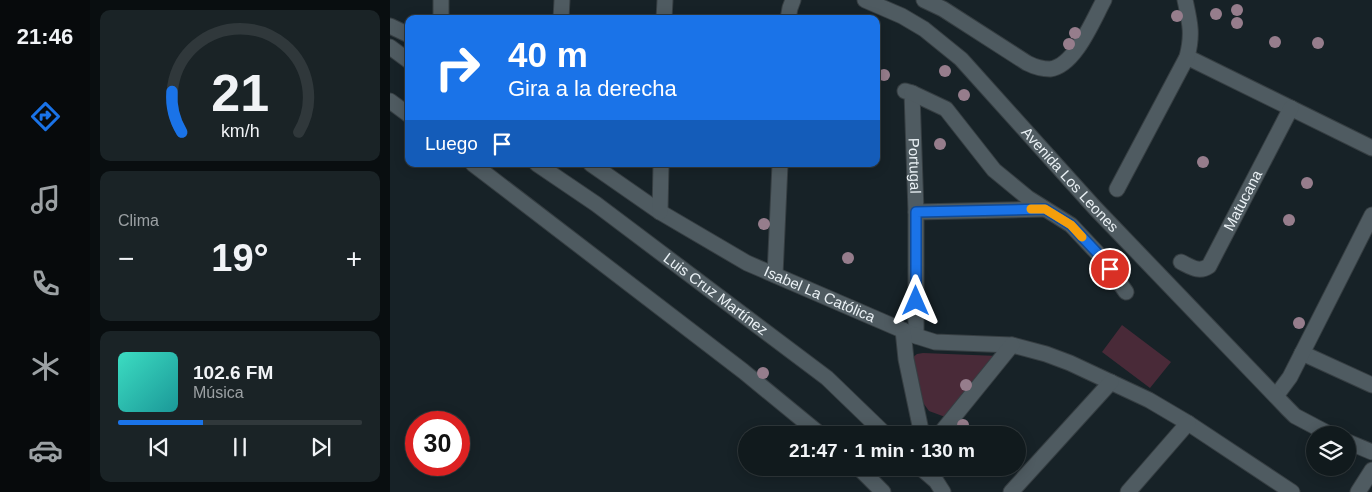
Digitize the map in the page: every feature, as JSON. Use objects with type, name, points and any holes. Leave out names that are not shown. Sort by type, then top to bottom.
[{"type":"street","points":[[441,0],[441,15]]},
{"type":"street","points":[[561,15],[562,0]]},
{"type":"street","points":[[664,15],[665,0]]},
{"type":"street","points":[[789,15],[793,0]]},
{"type":"street","name":"Avenida Los Leones","points":[[865,0],[902,16],[924,29],[962,59],[1095,208],[1295,416],[1314,426]]},
{"type":"street","points":[[924,0],[945,5],[1027,63],[1039,68],[1051,69],[1064,64],[1082,41],[1104,0]]},
{"type":"street","points":[[1117,189],[1187,57],[1192,40],[1185,0]]},
{"type":"street","points":[[390,26],[405,32]]},
{"type":"street","points":[[390,47],[405,58]]},
{"type":"street","points":[[1187,57],[1372,148]]},
{"type":"street","name":"Portugal","points":[[920,426],[906,359],[916,212],[908,92],[946,109],[994,170],[1028,198],[1045,209]]},
{"type":"street","points":[[390,101],[405,112]]},
{"type":"street","name":"Matucana","points":[[1181,262],[1198,270],[1203,270],[1209,266],[1291,108]]},
{"type":"street","points":[[477,167],[743,371],[809,426]]},
{"type":"street","name":"Luis Cruz Martínez","points":[[541,167],[596,204],[763,328],[827,378],[877,426]]},
{"type":"street","name":"Isabel La Católica","points":[[595,167],[660,212],[747,264],[909,333],[935,342],[1012,345],[1046,354],[1105,379]]},
{"type":"street","points":[[660,212],[661,167]]},
{"type":"street","points":[[775,275],[780,167]]},
{"type":"street","points":[[916,212],[1045,209],[1071,225],[1102,258],[1126,292]]},
{"type":"street","points":[[1276,396],[1290,376],[1372,215]]},
{"type":"street","points":[[946,426],[1012,345]]},
{"type":"street","points":[[1302,353],[1372,385]]},
{"type":"street","points":[[1011,492],[1105,379],[1149,400],[1188,423],[1292,492]]},
{"type":"street","points":[[1128,492],[1188,423]]},
{"type":"street","points":[[1356,445],[1372,452]]},
{"type":"street","points":[[1358,492],[1372,470]]},
{"type":"street","points":[[867,476],[883,492]]},
{"type":"shaded area","points":[[1122,325],[1171,362],[1150,388],[1102,352]]},
{"type":"shaded area","points":[[917,354],[998,356],[948,418],[929,411],[921,400],[912,358]]},
{"type":"slow traffic","points":[[1031,209],[1045,209],[1071,225],[1082,237]]},
{"type":"route","points":[[916,301],[916,212],[1045,209],[1071,225],[1110,269]]}]
